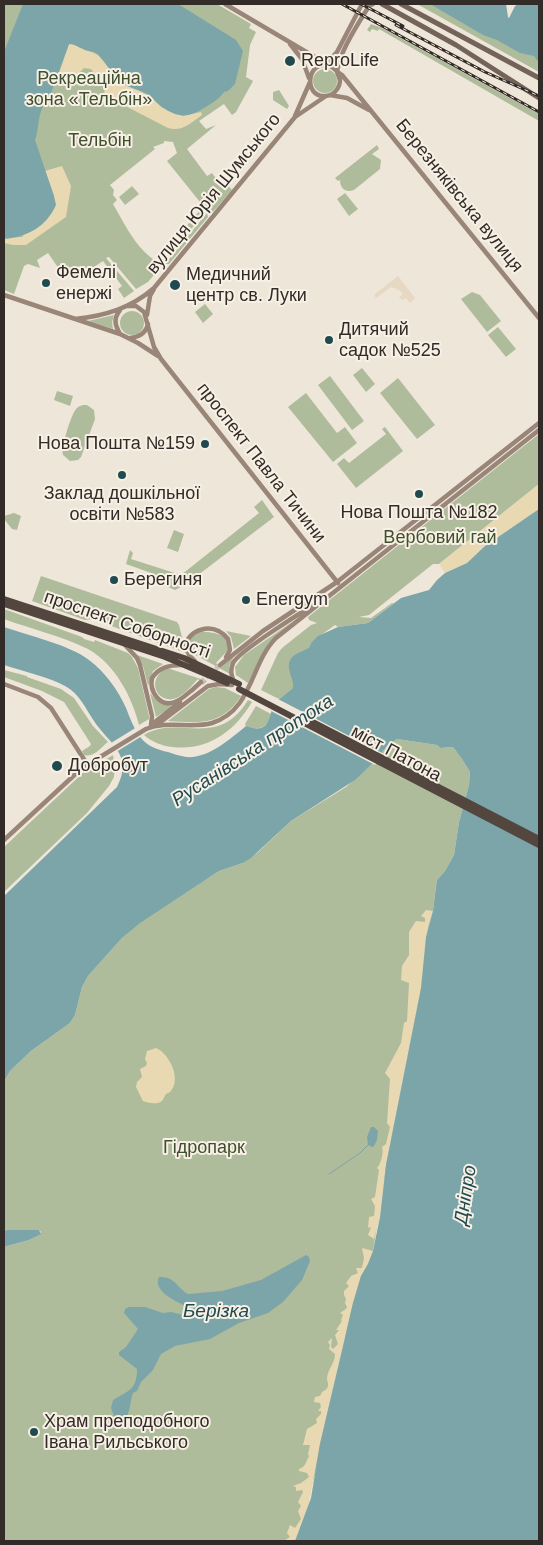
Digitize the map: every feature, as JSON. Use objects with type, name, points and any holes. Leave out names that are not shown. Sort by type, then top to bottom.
[{"type":"highway","name":"проспект Соборності","points":[[4,599],[170,654],[201,666],[236,685]]},
{"type":"highway","name":"проспект Соборності","points":[[4,604],[187,665],[236,685]]},
{"type":"highway","name":"міст Патона","points":[[236,685],[539,839]]},
{"type":"highway","name":"міст Патона","points":[[236,685],[539,844]]},
{"type":"main road","points":[[382,4],[456,45],[539,98]]},
{"type":"main road","points":[[401,4],[539,78]]},
{"type":"main road","points":[[456,45],[461,42],[460,36]]},
{"type":"street","points":[[225,4],[320,60],[325,66],[333,68],[340,78],[339,85],[335,91],[327,95],[315,92],[302,59],[285,40]]},
{"type":"street","points":[[310,80],[314,70],[325,66],[334,55],[362,4]]},
{"type":"street","points":[[337,72],[340,60],[368,6],[373,4]]},
{"type":"street","points":[[320,60],[328,59],[334,55]]},
{"type":"street","points":[[340,60],[344,77]]},
{"type":"street","name":"Березняківська вулиця","points":[[337,72],[344,77],[376,115],[539,318]]},
{"type":"street","name":"вулиця Юрія Шумського","points":[[295,117],[310,80]]},
{"type":"street","name":"вулиця Юрія Шумського","points":[[126,306],[154,288],[295,117],[327,95]]},
{"type":"street","name":"Березняківська вулиця","points":[[327,95],[351,99],[376,115]]},
{"type":"street","name":"вулиця Юрія Шумського","points":[[147,317],[150,296],[154,288]]},
{"type":"street","name":"проспект Павла Тичини","points":[[4,295],[120,334],[159,357]]},
{"type":"street","points":[[126,306],[141,308],[147,317]]},
{"type":"street","name":"проспект Павла Тичини","points":[[75,319],[101,316],[126,306]]},
{"type":"street","points":[[120,334],[116,328],[115,320],[121,309]]},
{"type":"street","name":"проспект Павла Тичини","points":[[147,317],[151,337],[159,357],[341,587]]},
{"type":"street","points":[[129,338],[145,332],[148,322]]},
{"type":"street","points":[[220,665],[263,631],[337,582],[539,423]]},
{"type":"street","points":[[149,727],[212,723],[233,712],[243,698],[272,642],[539,430]]},
{"type":"street","points":[[157,725],[208,686],[219,684],[236,685],[231,675],[231,669],[233,663],[240,655],[305,610],[328,597]]},
{"type":"street","points":[[201,666],[189,655],[185,644],[188,638],[196,631],[209,629],[225,635],[228,639],[230,650],[225,661]]},
{"type":"street","points":[[124,644],[137,658],[140,666],[152,716],[149,727]]},
{"type":"street","points":[[187,665],[174,665],[162,668],[152,678],[151,686],[157,697],[170,703],[176,702],[192,690]]},
{"type":"street","points":[[4,840],[87,764],[149,727],[201,682]]},
{"type":"street","points":[[4,684],[44,700],[87,764]]},
{"type":"green space","name":"Рекреаційна зона «Тельбін»","points":[[4,4],[217,4],[251,24],[249,28],[256,32],[250,45],[246,77],[253,81],[236,112],[232,115],[224,104],[199,121],[206,129],[216,125],[187,149],[207,176],[212,173],[222,187],[226,183],[232,190],[212,213],[200,202],[167,161],[177,153],[173,142],[164,141],[164,143],[153,147],[155,149],[110,185],[114,190],[113,195],[117,200],[113,204],[128,230],[139,246],[162,265],[148,282],[136,289],[109,257],[106,258],[134,291],[124,298],[118,289],[122,286],[103,261],[88,271],[84,266],[59,269],[48,253],[37,260],[40,268],[28,264],[24,266],[14,294],[4,290]]},
{"type":"green space","points":[[417,4],[446,4],[539,57],[539,72]]},
{"type":"green space","points":[[371,24],[382,28],[539,114],[539,121],[379,29],[378,31],[372,29],[370,32],[367,30]]},
{"type":"green space","points":[[325,69],[334,72],[337,81],[334,90],[325,93],[316,90],[313,81],[316,72]]},
{"type":"green space","points":[[279,90],[289,106],[287,109],[273,100],[273,92]]},
{"type":"green space","points":[[377,145],[379,149],[372,154],[381,160],[380,169],[354,190],[344,190],[340,180],[338,181],[335,178]]},
{"type":"green space","points":[[132,186],[139,194],[125,205],[119,197]]},
{"type":"green space","points":[[345,193],[358,209],[349,216],[337,199]]},
{"type":"green space","points":[[201,209],[205,212],[184,238],[180,234]]},
{"type":"green space","points":[[207,213],[208,217],[169,264],[165,264]]},
{"type":"green space","points":[[472,292],[480,295],[501,321],[487,332],[461,299]]},
{"type":"green space","points":[[205,304],[213,314],[203,323],[195,312]]},
{"type":"green space","points":[[132,311],[141,314],[144,323],[141,332],[132,335],[123,332],[120,323],[123,314]]},
{"type":"green space","points":[[114,315],[113,329],[88,321]]},
{"type":"green space","points":[[498,327],[516,349],[506,357],[488,335]]},
{"type":"green space","points":[[362,368],[375,384],[366,392],[353,375]]},
{"type":"green space","points":[[330,376],[364,421],[352,430],[318,385]]},
{"type":"green space","points":[[398,378],[435,425],[417,439],[380,393]]},
{"type":"green space","points":[[57,391],[73,396],[70,406],[54,400]]},
{"type":"green space","points":[[306,393],[337,433],[345,427],[357,443],[333,462],[288,407]]},
{"type":"green space","points":[[83,405],[87,405],[94,410],[95,419],[81,457],[78,460],[70,461],[63,455],[65,439],[74,412]]},
{"type":"green space","points":[[385,427],[403,451],[356,488],[337,464],[344,458],[349,463],[386,434],[382,429]]},
{"type":"green space","name":"Вербовий гай","points":[[539,434],[539,484],[439,564],[433,564],[369,615],[359,617],[371,618],[394,603],[368,623],[338,627],[335,625],[321,635],[309,676],[279,699],[261,690],[282,648],[311,625],[317,623],[309,620],[308,617]]},
{"type":"green space","points":[[262,500],[274,517],[185,585],[175,590],[157,582],[151,573],[126,564],[130,550],[133,553],[131,559],[181,575],[259,513],[254,507]]},
{"type":"green space","points":[[14,513],[21,516],[17,530],[12,529],[4,519],[4,516]]},
{"type":"green space","points":[[174,530],[184,534],[178,552],[167,548]]},
{"type":"green space","points":[[41,576],[177,622],[186,653],[92,619],[85,620],[32,601]]},
{"type":"green space","points":[[4,609],[84,639],[94,642],[95,640],[128,653],[138,668],[149,719],[139,725],[132,703],[121,682],[98,655],[68,640],[4,619]]},
{"type":"green space","points":[[301,616],[269,643],[248,683],[236,675],[235,667],[244,655]]},
{"type":"green space","points":[[226,631],[251,636],[234,649],[231,637]]},
{"type":"green space","points":[[199,632],[213,633],[226,638],[228,650],[216,663],[221,667],[234,656],[229,666],[230,674],[190,652],[189,640]]},
{"type":"green space","points":[[137,655],[163,664],[153,671],[148,686],[143,666]]},
{"type":"green space","points":[[167,668],[207,681],[203,685],[198,679],[180,696],[167,699],[158,693],[155,683],[161,673]]},
{"type":"green space","points":[[4,670],[27,676],[61,689],[74,698],[93,726],[108,742],[94,754],[84,755],[82,751],[91,744],[64,702],[42,691],[4,677]]},
{"type":"green space","points":[[216,687],[225,688],[241,696],[226,713],[218,718],[200,722],[168,721],[209,689]]},
{"type":"green space","points":[[150,693],[160,702],[173,706],[156,717]]},
{"type":"green space","points":[[248,700],[252,702],[237,722],[219,737],[197,746],[165,746],[150,740],[144,735],[170,728],[211,728],[224,724],[236,715]]},
{"type":"green space","points":[[256,706],[271,714],[270,719],[259,728],[246,726],[245,724]]},
{"type":"green space","name":"Гідропарк","points":[[397,739],[437,745],[440,748],[453,747],[470,772],[469,785],[459,822],[454,855],[445,871],[437,880],[433,911],[426,937],[421,988],[390,1145],[373,1251],[342,1345],[316,1471],[295,1541],[4,1541],[4,1247],[29,1240],[41,1232],[39,1230],[4,1231],[4,1082],[10,1071],[31,1051],[70,1023],[75,1015],[82,987],[88,976],[122,938],[140,922],[219,871],[243,863],[257,853],[291,821],[346,787],[375,761],[387,746]]},
{"type":"green space","points":[[113,755],[114,777],[109,786],[87,813],[4,892],[4,847],[86,770]]},
{"type":"sand","points":[[72,43],[98,55],[121,82],[152,97],[161,107],[183,116],[201,112],[202,115],[182,128],[168,128],[104,95],[105,83],[103,81],[98,84],[93,79],[94,73],[91,69],[84,68],[80,72],[79,79],[72,79],[67,86],[56,82],[69,44]]},
{"type":"sand","points":[[62,166],[71,186],[66,217],[26,245],[4,243],[4,238],[22,237],[54,196],[45,171]]},
{"type":"sand","points":[[539,484],[539,509],[485,546],[467,563],[445,573],[439,564]]},
{"type":"sand","points":[[426,910],[433,911],[428,927],[421,988],[386,1165],[380,1217],[374,1239],[368,1235],[371,1227],[368,1228],[369,1217],[374,1216],[375,1206],[371,1199],[375,1197],[379,1170],[377,1168],[382,1158],[382,1147],[386,1144],[390,1127],[387,1123],[390,1079],[385,1073],[401,1043],[404,1023],[407,1021],[409,983],[401,980],[402,966],[409,955],[409,932],[416,921],[425,922],[425,918],[421,916]]},
{"type":"sand","points":[[156,1048],[170,1061],[175,1074],[175,1081],[170,1092],[165,1095],[162,1101],[152,1103],[143,1101],[136,1087],[137,1082],[142,1077],[140,1069],[146,1066],[147,1063],[145,1059],[147,1051]]},
{"type":"sand","points":[[362,1248],[373,1251],[361,1276],[353,1303],[320,1444],[308,1508],[295,1541],[284,1541],[290,1537],[287,1533],[290,1525],[295,1528],[301,1519],[298,1511],[301,1506],[298,1502],[303,1492],[302,1490],[296,1491],[296,1487],[293,1486],[309,1477],[307,1473],[299,1471],[309,1456],[310,1445],[303,1445],[307,1429],[317,1423],[316,1419],[321,1414],[321,1411],[318,1411],[321,1407],[320,1403],[314,1402],[315,1397],[320,1396],[328,1387],[327,1379],[335,1357],[335,1354],[329,1349],[330,1345],[328,1342],[332,1338],[331,1347],[333,1349],[338,1344],[335,1335],[342,1321],[343,1315],[340,1313],[347,1307],[344,1291],[349,1286],[346,1283],[351,1276],[358,1273],[356,1268],[362,1268],[364,1258]]},
{"type":"shaded area","points":[[398,276],[415,298],[410,303],[406,298],[402,300],[399,297],[403,294],[399,290],[391,287],[376,298],[374,295]]},
{"type":"water","name":"Тельбін","points":[[23,4],[178,4],[236,40],[243,51],[235,84],[228,91],[193,114],[178,115],[168,111],[147,94],[122,83],[116,78],[101,57],[94,52],[69,44],[48,101],[44,104],[40,113],[35,140],[56,205],[42,225],[22,236],[6,239],[4,238],[4,52]]},
{"type":"water","points":[[430,4],[506,4],[509,18],[515,6],[519,4],[539,4],[539,63],[534,56],[520,53],[497,40],[483,35]]},
{"type":"water","points":[[539,509],[539,1541],[295,1541],[311,1498],[320,1444],[353,1303],[361,1276],[373,1251],[380,1217],[386,1165],[421,988],[426,937],[433,911],[437,880],[445,871],[454,855],[470,772],[453,747],[440,748],[437,745],[397,739],[387,746],[375,761],[355,780],[291,821],[251,858],[243,863],[219,871],[140,923],[122,938],[88,976],[82,987],[75,1015],[70,1023],[31,1051],[10,1071],[4,1082],[4,896],[117,787],[122,776],[123,766],[118,750],[100,729],[75,693],[51,680],[4,665],[4,627],[60,645],[89,660],[106,676],[115,688],[143,741],[160,750],[184,757],[194,757],[218,747],[246,726],[253,728],[263,727],[268,721],[273,704],[293,688],[289,662],[294,656],[309,648],[318,636],[338,627],[368,623],[401,598],[429,590],[445,573],[467,563],[485,546]]},
{"type":"water","points":[[371,1127],[378,1131],[377,1140],[372,1147],[368,1145],[367,1137]]},
{"type":"water","points":[[39,1230],[41,1234],[29,1240],[4,1247],[4,1231]]},
{"type":"water","name":"Берізка","points":[[306,1255],[310,1261],[302,1280],[283,1302],[268,1313],[239,1323],[210,1339],[175,1346],[161,1354],[153,1370],[141,1382],[137,1391],[133,1393],[127,1417],[120,1421],[115,1419],[111,1408],[113,1400],[131,1389],[137,1376],[137,1369],[119,1355],[119,1352],[126,1347],[138,1329],[124,1313],[125,1309],[129,1307],[145,1307],[163,1313],[171,1312],[191,1317],[196,1314],[194,1310],[164,1293],[158,1283],[159,1277],[169,1278],[188,1294],[222,1291],[261,1280]]},
{"type":"pier","points":[[276,698],[384,754],[375,765],[269,710],[271,703]]},
{"type":"pier","points":[[137,727],[142,736],[116,752],[111,743]]},
{"type":"waterway","points":[[329,1174],[360,1153],[368,1145]]},
{"type":"tunnel","points":[[201,682],[220,665]]},
{"type":"railway","points":[[342,4],[539,112]]},
{"type":"railway","points":[[361,4],[403,26]]},
{"type":"railway","points":[[396,25],[485,72],[539,96]]},
{"type":"place","name":"ReproLife","points":[[290,61]]},
{"type":"place","name":"Фемелі енержі","points":[[46,283]]},
{"type":"place","name":"Медичний центр св. Луки","points":[[175,285]]},
{"type":"place","name":"Дитячий садок №525","points":[[329,340]]},
{"type":"place","name":"Нова Пошта №159","points":[[205,444]]},
{"type":"place","name":"Заклад дошкільної освіти №583","points":[[122,475]]},
{"type":"place","name":"Нова Пошта №182","points":[[419,494]]},
{"type":"place","name":"Берегиня","points":[[114,580]]},
{"type":"place","name":"Energym","points":[[246,600]]},
{"type":"place","name":"Добробут","points":[[57,766]]},
{"type":"place","name":"Храм преподобного Івана Рильського","points":[[34,1432]]},
{"type":"water label","name":"Русанівська протока","points":[[253,751]]},
{"type":"water label","name":"Дніпро","points":[[466,1195]]}]
